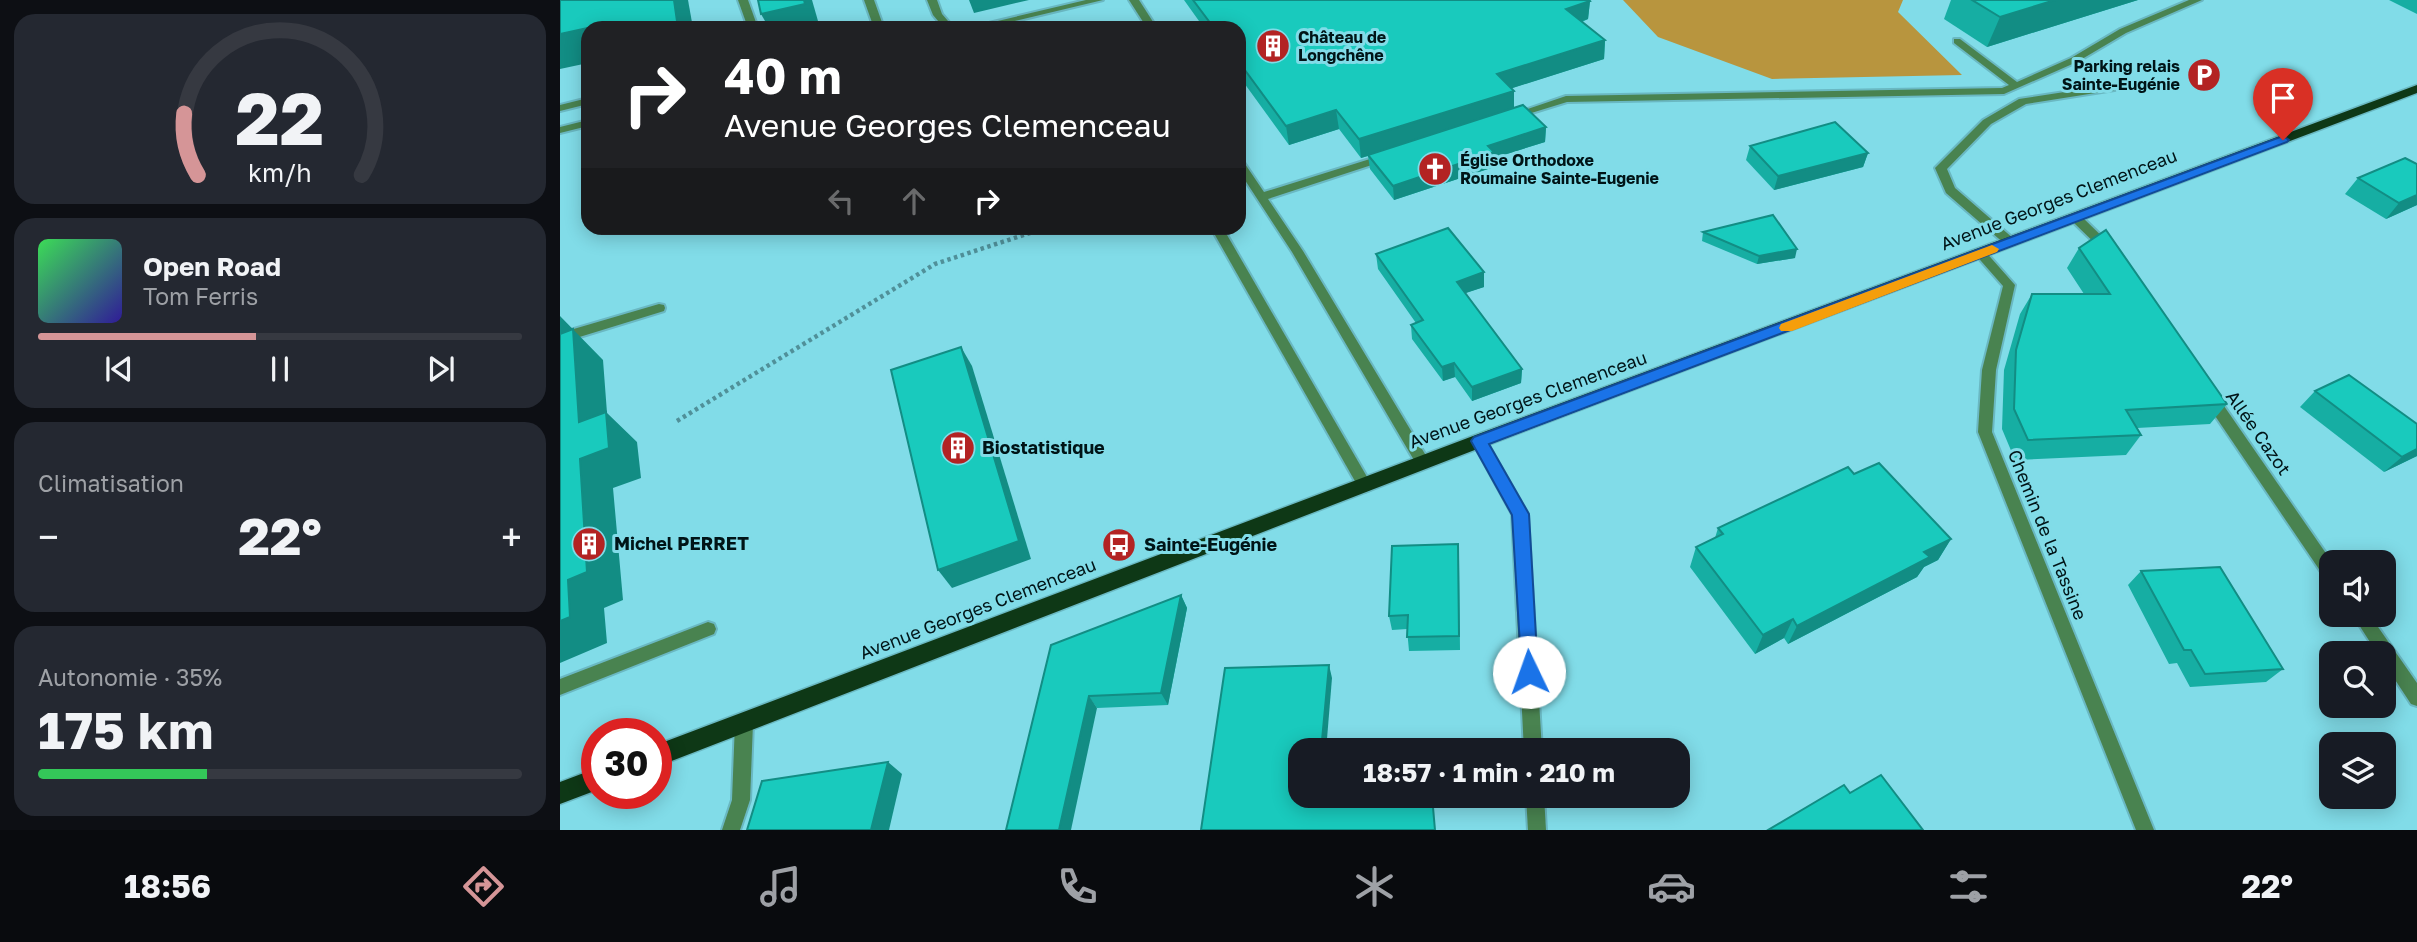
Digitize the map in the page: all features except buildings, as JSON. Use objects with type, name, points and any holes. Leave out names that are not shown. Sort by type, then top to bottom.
[{"type":"main road","name":"Avenue Georges Clemenceau","points":[[672,750],[1479,441],[2417,89]]},
{"type":"main road","points":[[560,793],[581,785]]},
{"type":"street","points":[[743,0],[750,21]]},
{"type":"street","points":[[869,0],[876,21]]},
{"type":"street","points":[[932,0],[944,21]]},
{"type":"street","points":[[1004,21],[1098,0]]},
{"type":"street","points":[[1134,0],[1148,21]]},
{"type":"street","points":[[1500,120],[1566,99],[2004,91],[2074,60],[2123,31],[2197,0]]},
{"type":"street","points":[[1957,41],[2016,86]]},
{"type":"street","points":[[2010,242],[1950,190],[1941,168],[1987,122],[2023,101],[2123,86]]},
{"type":"street","points":[[560,108],[581,103]]},
{"type":"street","points":[[560,130],[581,125]]},
{"type":"street","points":[[1262,197],[1394,154]]},
{"type":"street","points":[[1246,173],[1423,463]]},
{"type":"street","points":[[2076,218],[2118,263]]},
{"type":"street","points":[[1221,235],[1365,486]]},
{"type":"street","name":"Chemin de la Tassine","points":[[1980,254],[2009,285],[1989,370],[1985,432],[2145,830]]},
{"type":"street","points":[[560,338],[659,308]]},
{"type":"street","name":"Allée Cazot","points":[[2205,389],[2319,555]]},
{"type":"street","points":[[1479,441],[1520,514],[1532,738]]},
{"type":"street","points":[[2369,627],[2417,698]]},
{"type":"street","points":[[560,687],[708,629]]},
{"type":"street","points":[[731,830],[741,800],[744,723]]},
{"type":"street","points":[[1536,808],[1537,830]]},
{"type":"path","points":[[677,421],[934,264],[1023,235]]},
{"type":"shaded area","points":[[1623,0],[1903,0],[1898,12],[1962,75],[1772,79],[1658,37]]},
{"type":"slow traffic","points":[[1787,328],[1992,249]]},
{"type":"place","name":"Château de Longchêne","points":[[1273,46]]},
{"type":"place","name":"Parking relais Sainte-Eugénie","points":[[2204,75]]},
{"type":"place","name":"Église Orthodoxe Roumaine Sainte-Eugenie","points":[[1435,169]]},
{"type":"place","name":"Biostatistique","points":[[958,448]]},
{"type":"place","name":"Michel PERRET","points":[[589,544]]},
{"type":"place","name":"Sainte-Eugénie","points":[[1119,545]]},
{"type":"route","points":[[1529,672],[1520,514],[1479,441],[2283,140]]}]
